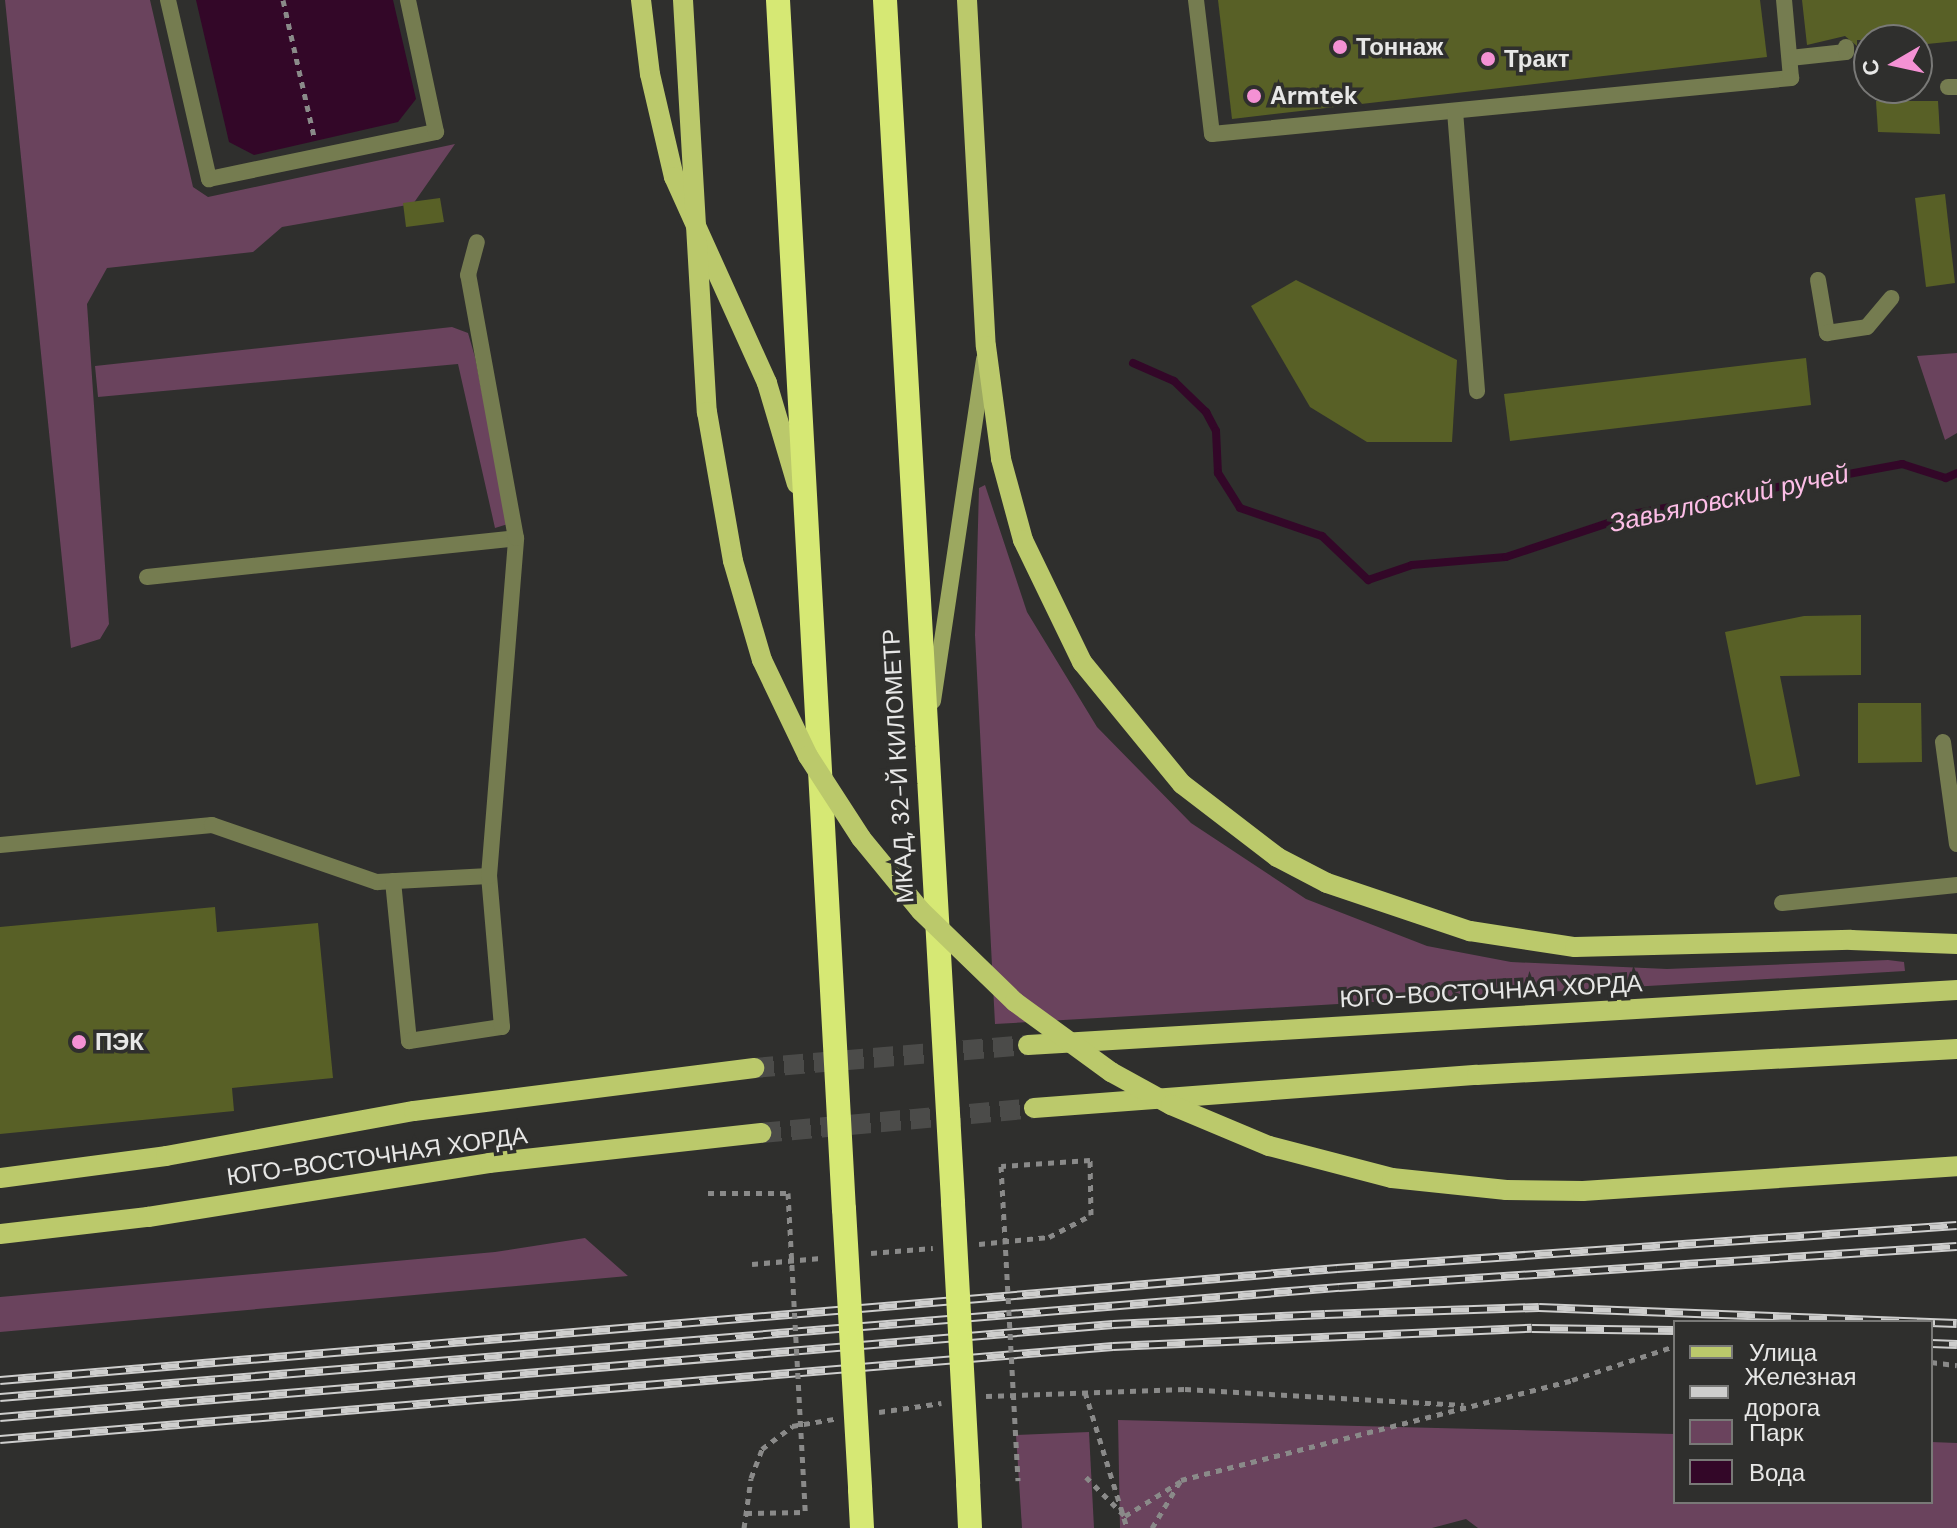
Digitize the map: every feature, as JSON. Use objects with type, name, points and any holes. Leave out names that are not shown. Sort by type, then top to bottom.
[{"type":"highway","points":[[778,0],[810,534],[862,1528]]},
{"type":"highway","name":"МКАД, 32-Й КИЛОМЕТР","points":[[885,0],[970,1528]]},
{"type":"main road","points":[[641,0],[657,117],[674,177],[767,383],[810,534]]},
{"type":"main road","points":[[683,0],[707,412],[730,546],[758,648],[808,756],[861,838],[921,911],[1015,1002],[1111,1072],[1171,1105],[1269,1146],[1392,1178],[1490,1189],[1583,1191],[1957,1166]]},
{"type":"main road","points":[[967,0],[986,346],[1001,459],[1023,540],[1082,662],[1147,747],[1182,784],[1277,857],[1382,906],[1525,941],[1630,948],[1851,940],[1957,944]]},
{"type":"main road","name":"ЮГО-ВОСТОЧНАЯ ХОРДА","points":[[1028,1045],[1957,990]]},
{"type":"main road","points":[[1034,1108],[1477,1075],[1957,1049]]},
{"type":"main road","name":"ЮГО-ВОСТОЧНАЯ ХОРДА","points":[[0,1178],[166,1156],[414,1111],[754,1068]]},
{"type":"main road","name":"ЮГО-ВОСТОЧНАЯ ХОРДА","points":[[0,1234],[148,1217],[489,1163],[761,1133]]},
{"type":"street","points":[[168,0],[209,179],[436,132],[408,0]]},
{"type":"street","points":[[1196,0],[1212,134],[1791,78],[1784,0]]},
{"type":"street","points":[[1786,18],[1804,16]]},
{"type":"street","points":[[1790,58],[1846,52],[1846,47]]},
{"type":"street","points":[[1455,111],[1477,391]]},
{"type":"street","points":[[393,881],[409,1041],[502,1027],[489,876],[516,538],[468,275],[477,242]]},
{"type":"street","points":[[1818,280],[1827,333],[1867,327],[1891,298]]},
{"type":"street","points":[[925,750],[986,346]]},
{"type":"street","points":[[147,577],[516,538]]},
{"type":"street","points":[[1943,742],[1957,844]]},
{"type":"street","points":[[0,845],[212,825],[377,882],[489,876]]},
{"type":"street","points":[[1782,903],[1957,885]]},
{"type":"path","points":[[283,0],[319,156]]},
{"type":"path","points":[[1018,1481],[1001,1166],[1090,1160]]},
{"type":"path","points":[[708,1193],[788,1193],[805,1512],[746,1513]]},
{"type":"path","points":[[1125,1516],[1181,1480],[1464,1405],[1572,1380],[1673,1347]]},
{"type":"path","points":[[1933,1362],[1957,1365]]},
{"type":"path","points":[[970,1398],[1185,1389],[1464,1405]]},
{"type":"path","points":[[1085,1392],[1127,1528]]},
{"type":"path","points":[[866,1414],[955,1401]]},
{"type":"path","points":[[744,1528],[762,1449],[792,1426],[837,1419]]},
{"type":"path","points":[[1086,1477],[1125,1516]]},
{"type":"path","points":[[1152,1528],[1181,1480]]},
{"type":"green space","points":[[5,0],[150,0],[193,187],[208,197],[455,144],[413,204],[282,227],[253,252],[107,268],[87,304],[109,624],[100,639],[71,648]]},
{"type":"green space","points":[[452,327],[468,333],[475,357],[508,524],[495,528],[458,364],[98,397],[95,366]]},
{"type":"green space","points":[[1957,353],[1957,433],[1945,440],[1917,356]]},
{"type":"green space","points":[[985,485],[1027,612],[1097,727],[1191,823],[1306,899],[1427,946],[1511,962],[1667,969],[1888,960],[1904,962],[1905,971],[995,1024],[975,635],[979,488]]},
{"type":"green space","points":[[585,1238],[628,1276],[0,1332],[0,1297],[495,1252]]},
{"type":"green space","points":[[1118,1420],[1673,1434],[1673,1504],[1933,1504],[1933,1442],[1957,1443],[1957,1528],[1478,1528],[1466,1519],[1432,1528],[1120,1528]]},
{"type":"green space","points":[[1089,1432],[1094,1528],[1022,1528],[1016,1435]]},
{"type":"water","points":[[196,0],[393,0],[416,99],[398,122],[254,155],[229,142]]},
{"type":"building","name":"Тракт","points":[[1218,0],[1760,0],[1767,57],[1232,119]]},
{"type":"building","points":[[1802,0],[1957,0],[1957,41],[1933,43],[1933,24],[1853,24],[1853,43],[1845,36],[1807,45]]},
{"type":"building","points":[[1933,101],[1938,101],[1940,134],[1878,132],[1876,104],[1933,104]]},
{"type":"building","points":[[1945,194],[1955,283],[1926,287],[1915,198]]},
{"type":"building","points":[[440,198],[444,222],[406,227],[403,203]]},
{"type":"building","points":[[1296,280],[1457,360],[1452,442],[1367,442],[1310,407],[1251,306]]},
{"type":"building","points":[[1806,358],[1811,405],[1510,441],[1504,394]]},
{"type":"building","points":[[1861,615],[1861,675],[1780,676],[1800,776],[1756,785],[1725,632],[1804,616]]},
{"type":"building","points":[[1858,703],[1921,703],[1922,762],[1858,763]]},
{"type":"building","points":[[215,907],[217,932],[318,923],[333,1078],[232,1088],[234,1111],[0,1134],[0,927]]},
{"type":"waterway","name":"Завьяловский ручей","points":[[1133,363],[1174,381],[1206,412],[1216,431],[1218,473],[1240,508],[1322,536],[1368,580],[1412,565],[1506,557],[1638,513],[1902,464],[1946,478],[1957,473]]},
{"type":"tunnel","points":[[754,1068],[1028,1045]]},
{"type":"tunnel","points":[[761,1133],[1034,1108]]},
{"type":"railway","points":[[0,1380],[1337,1268],[1957,1225]]},
{"type":"railway","points":[[0,1397],[1339,1287],[1957,1246]]},
{"type":"railway","points":[[0,1417],[1113,1324],[1539,1307],[1879,1320]]},
{"type":"railway","points":[[1933,1322],[1957,1323]]},
{"type":"railway","points":[[0,1439],[1113,1346],[1532,1328],[1673,1330]]},
{"type":"railway","points":[[1933,1343],[1957,1344]]},
{"type":"place","name":"Тоннаж","points":[[1340,47]]},
{"type":"place","name":"Тракт","points":[[1488,59]]},
{"type":"place","name":"Armtek","points":[[1254,96]]},
{"type":"place","name":"ПЭК","points":[[79,1042]]}]
